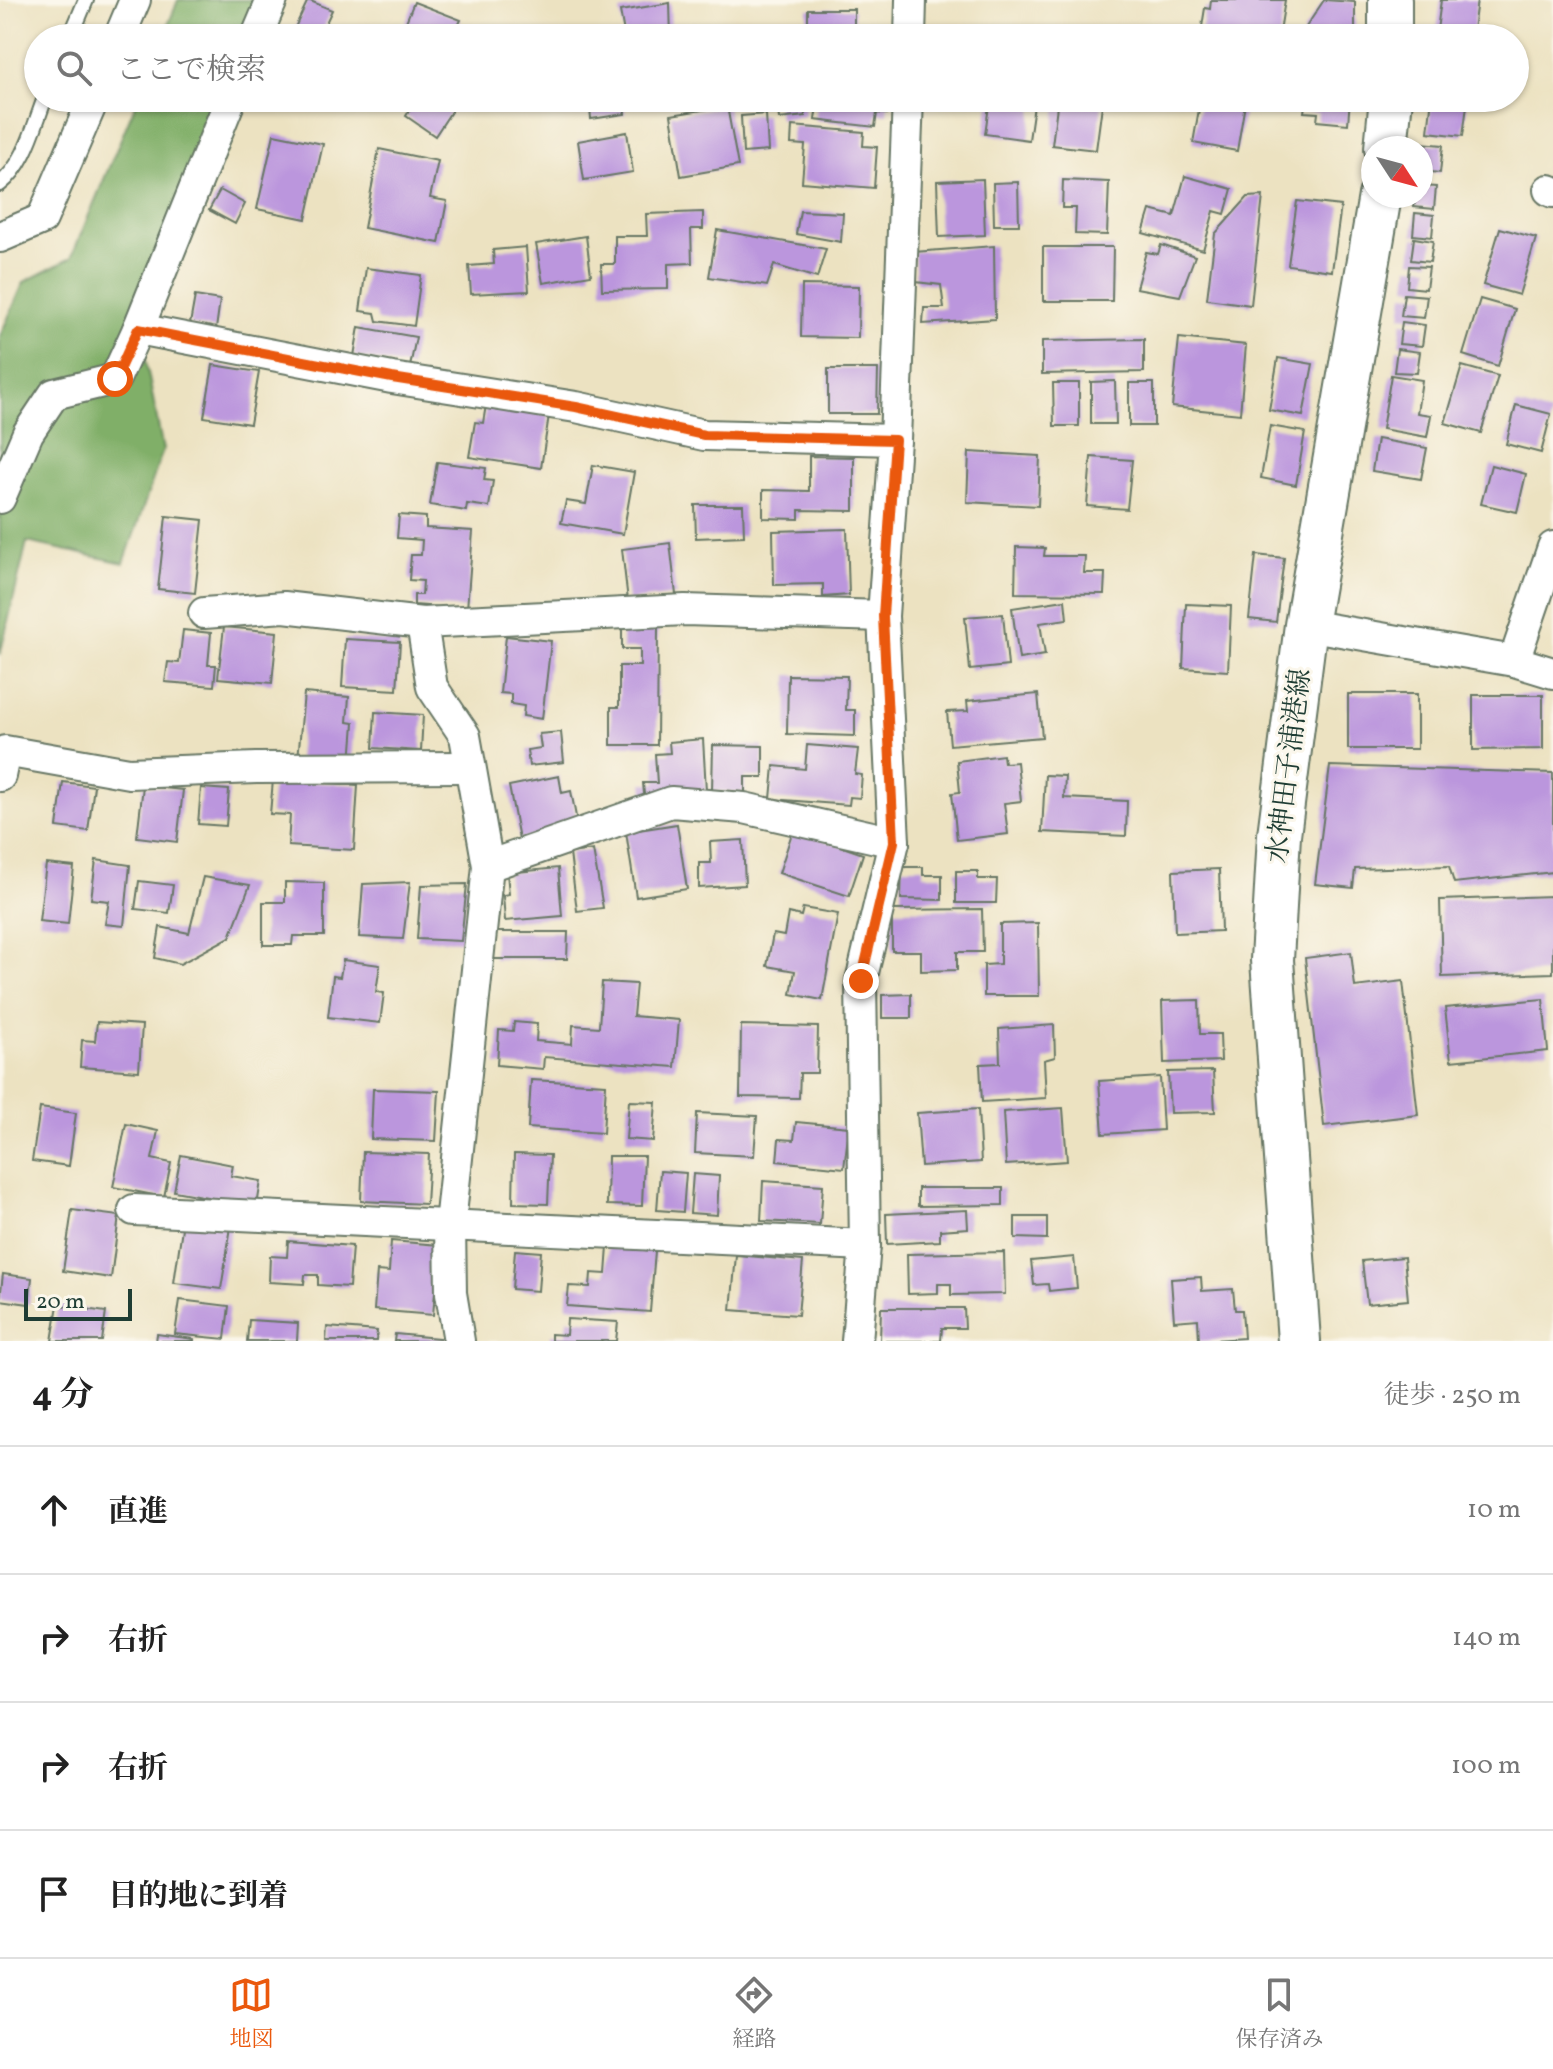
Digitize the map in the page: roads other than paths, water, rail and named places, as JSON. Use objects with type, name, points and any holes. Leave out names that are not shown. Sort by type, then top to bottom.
[{"type":"main road","points":[[1390,0],[1390,24]]},
{"type":"main road","points":[[1387,136],[1390,112]]},
{"type":"main road","name":"水神田子浦港線","points":[[1299,1341],[1272,960],[1279,835],[1306,625],[1378,208]]},
{"type":"street","points":[[125,24],[135,0]]},
{"type":"street","points":[[262,24],[272,0]]},
{"type":"street","points":[[910,24],[911,0]]},
{"type":"street","points":[[0,237],[42,219],[88,112]]},
{"type":"street","points":[[0,498],[28,433],[54,394],[115,379],[225,112]]},
{"type":"street","points":[[857,1341],[865,1245],[861,981],[894,842],[883,616],[895,440],[907,112]]},
{"type":"street","points":[[138,329],[392,378],[576,407],[704,435],[895,440]]},
{"type":"street","points":[[1514,661],[1553,547]]},
{"type":"street","points":[[204,613],[284,607],[422,623],[685,610],[883,616]]},
{"type":"street","points":[[422,623],[432,687],[465,736],[468,767],[488,866],[450,1224],[451,1293],[459,1341]]},
{"type":"street","points":[[1306,625],[1514,661],[1553,673]]},
{"type":"street","points":[[0,776],[5,751],[129,773],[256,768],[468,767]]},
{"type":"street","points":[[488,866],[671,802],[744,808],[894,842]]},
{"type":"street","points":[[134,1210],[865,1245]]},
{"type":"lane","points":[[76,24],[86,0]]},
{"type":"lane","points":[[0,184],[10,176],[19,161],[39,112]]}]
